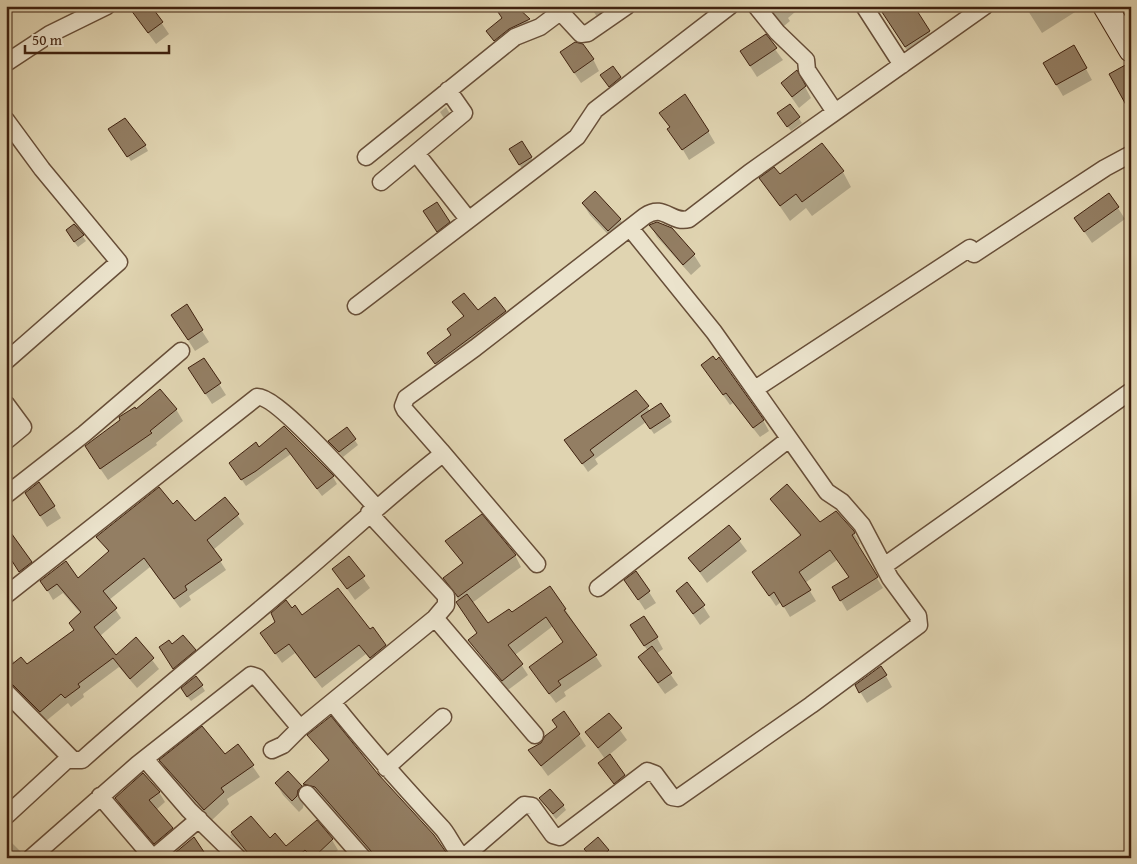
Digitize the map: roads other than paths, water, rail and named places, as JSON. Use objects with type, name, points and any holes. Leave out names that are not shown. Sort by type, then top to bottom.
[{"type":"street","points":[[6,63],[50,34],[107,6]]},
{"type":"street","points":[[366,157],[515,37],[540,27],[558,9],[579,33],[584,34],[627,6]]},
{"type":"street","points":[[356,306],[468,218],[577,137],[595,110],[730,6]]},
{"type":"street","points":[[756,6],[777,32],[806,60],[808,70],[835,112]]},
{"type":"street","points":[[864,6],[902,65]]},
{"type":"street","points":[[537,564],[405,410],[403,406],[406,398],[475,348],[652,211],[660,211],[684,220],[689,218],[985,6]]},
{"type":"street","points":[[1109,8],[1131,50]]},
{"type":"street","points":[[381,182],[464,113],[448,90]]},
{"type":"street","points":[[6,120],[42,169],[119,262],[6,361]]},
{"type":"street","points":[[416,153],[468,218]]},
{"type":"street","points":[[754,389],[1105,168],[1131,154]]},
{"type":"street","points":[[333,703],[386,768],[444,831],[463,857],[468,855],[524,805],[532,806],[553,835],[558,838],[647,771],[655,774],[672,797],[678,798],[916,629],[920,621],[918,616],[884,566],[862,525],[842,502],[828,492],[714,332],[630,228]]},
{"type":"street","points":[[6,495],[84,434],[181,351]]},
{"type":"street","points":[[884,566],[1131,391]]},
{"type":"street","points":[[6,595],[257,397],[265,398],[289,416],[373,510],[446,596],[446,605],[435,618],[282,745],[272,750]]},
{"type":"street","points":[[6,404],[23,427],[6,441]]},
{"type":"street","points":[[598,588],[789,439]]},
{"type":"street","points":[[6,692],[73,760],[82,760],[154,695],[285,588],[373,510],[440,456],[441,451]]},
{"type":"street","points":[[435,618],[535,735]]},
{"type":"street","points":[[31,858],[100,796],[251,675],[257,677],[299,729]]},
{"type":"street","points":[[386,768],[443,717]]},
{"type":"street","points":[[6,816],[70,757]]},
{"type":"street","points":[[145,759],[199,819],[238,858]]},
{"type":"street","points":[[307,794],[363,858]]},
{"type":"street","points":[[100,796],[153,858],[199,819]]}]
